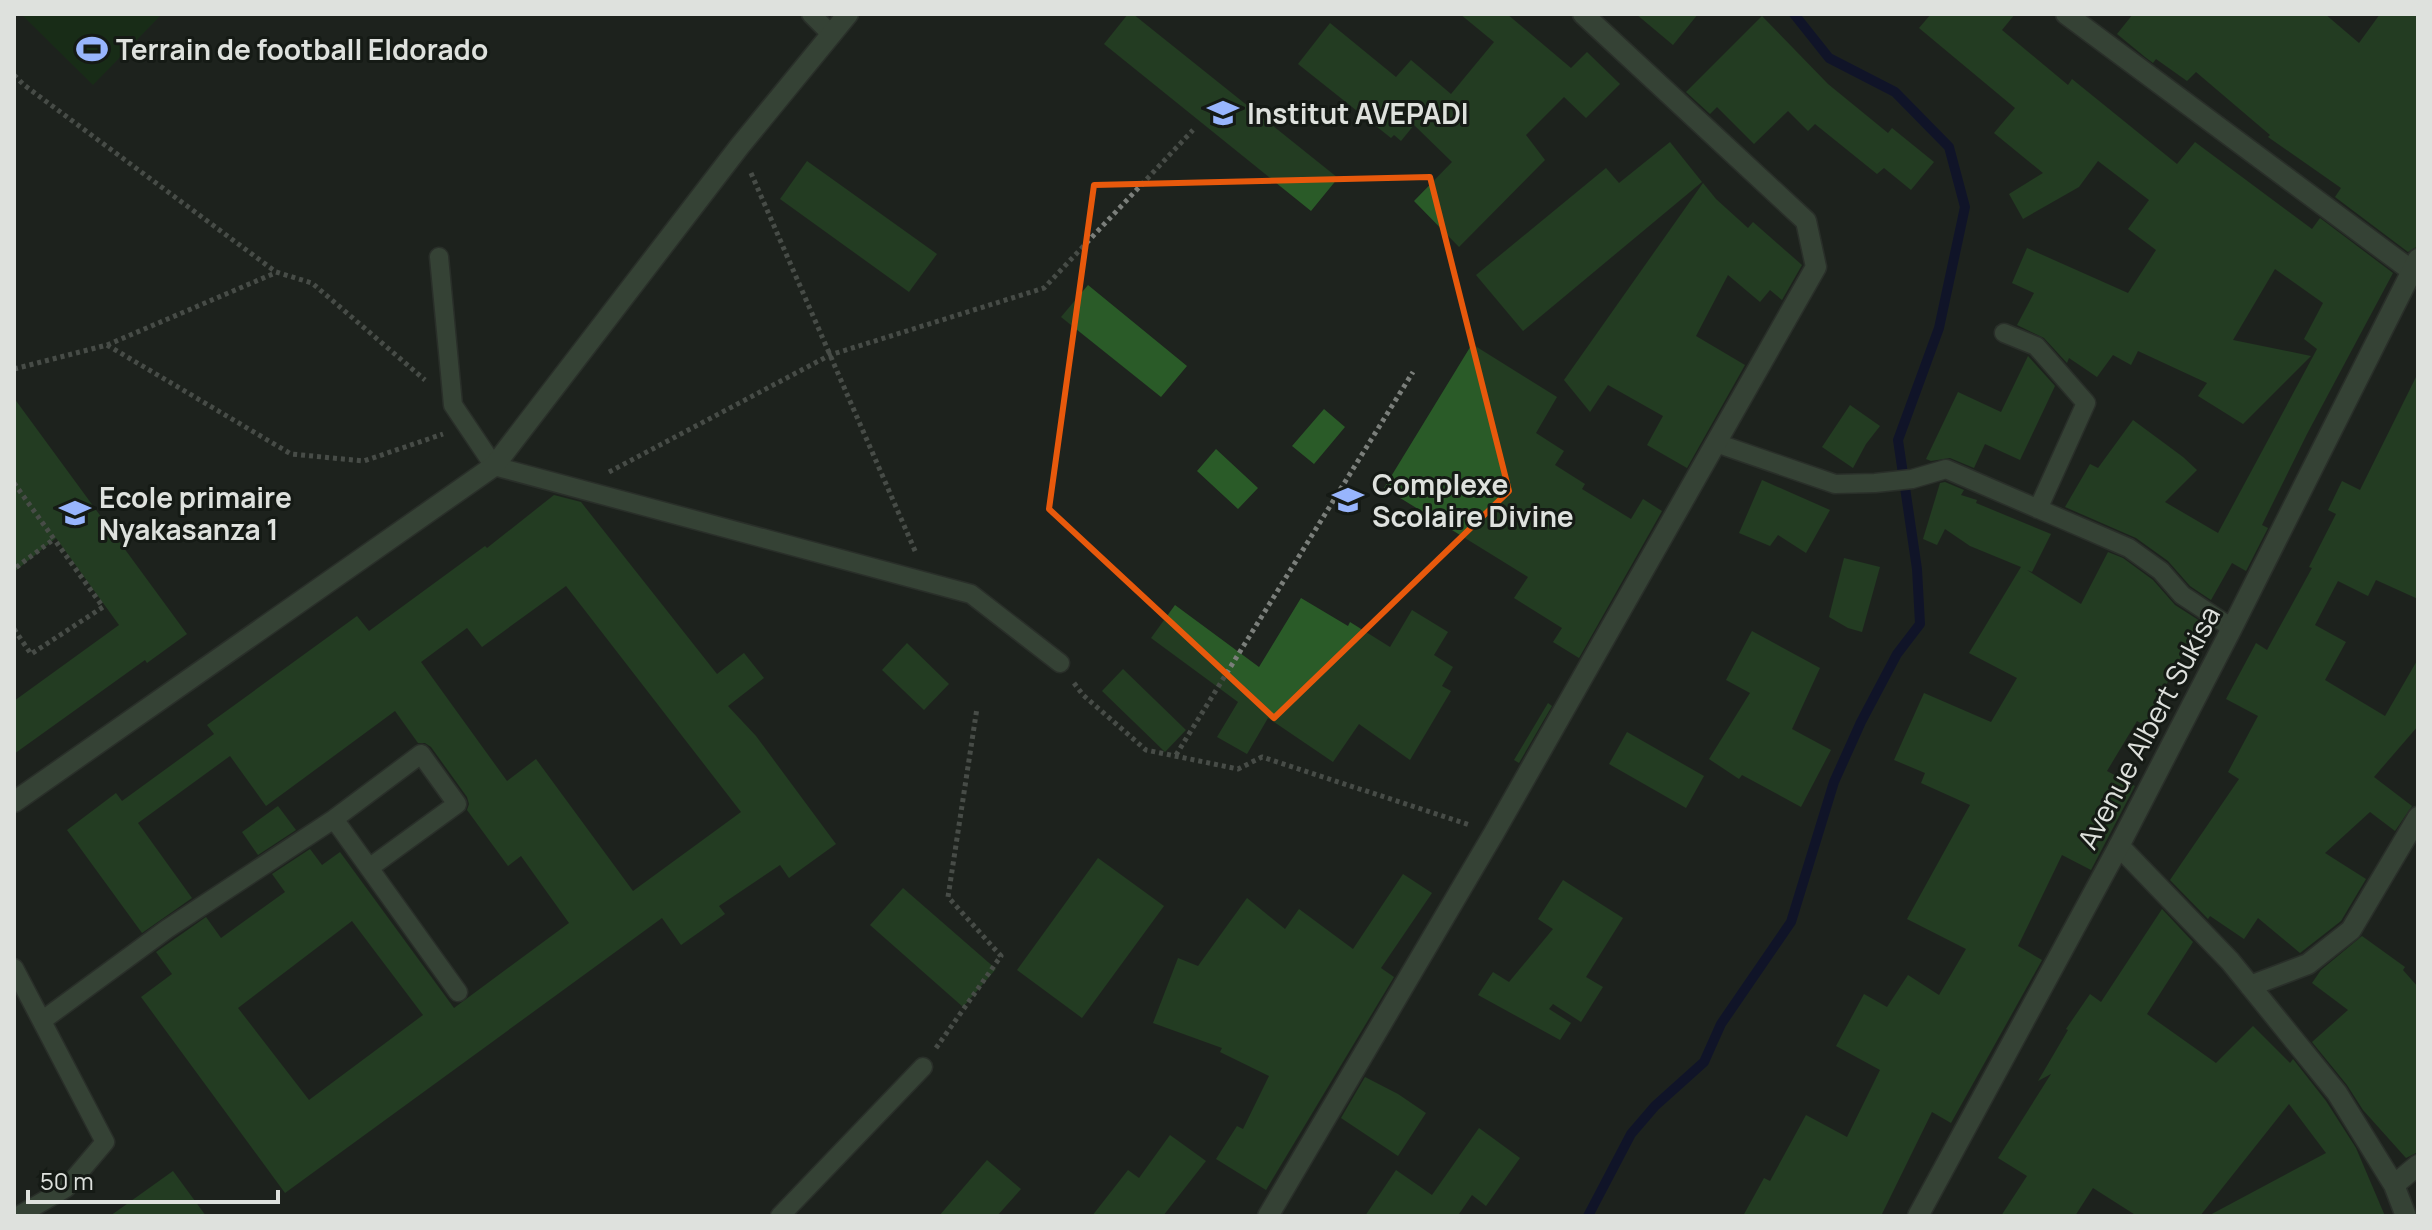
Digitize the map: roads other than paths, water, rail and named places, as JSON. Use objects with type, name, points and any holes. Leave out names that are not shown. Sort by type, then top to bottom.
[{"type":"street","points":[[14,802],[494,466],[739,147],[848,14]]},
{"type":"street","points":[[1268,1216],[1494,833],[1816,267],[1806,221],[1583,14]]},
{"type":"street","points":[[2066,14],[2415,265]]},
{"type":"street","name":"Avenue Albert Sukisa","points":[[1918,1216],[2119,846],[2415,265]]},
{"type":"street","points":[[2250,986],[2308,964],[2351,930],[2418,817]]},
{"type":"street","points":[[2119,846],[2230,961],[2337,1093],[2394,1185],[2406,1216]]},
{"type":"street","points":[[2394,1185],[2418,1165]]},
{"type":"lane","points":[[811,14],[832,35]]},
{"type":"lane","points":[[439,257],[453,405],[494,466],[971,594],[1060,663]]},
{"type":"lane","points":[[2004,333],[2036,346],[2086,403],[2038,509]]},
{"type":"lane","points":[[1716,443],[1835,484],[1912,479],[1946,469],[2129,548],[2161,571],[2182,595],[2232,628]]},
{"type":"lane","points":[[43,1020],[167,929],[334,819],[421,754],[457,804],[369,868]]},
{"type":"lane","points":[[334,819],[458,992]]},
{"type":"lane","points":[[14,968],[105,1142],[66,1188],[18,1216]]},
{"type":"lane","points":[[780,1216],[923,1067]]},
{"type":"waterway","points":[[1588,1216],[1631,1134],[1655,1106],[1704,1062],[1721,1024],[1791,922],[1834,782],[1897,654],[1920,624],[1917,569],[1898,440],[1939,328],[1965,207],[1949,147],[1895,92],[1829,58],[1794,14]]},
{"type":"place","name":"Terrain de football Eldorado","points":[[92,49]]},
{"type":"place","name":"Institut AVEPADI","points":[[1223,113]]},
{"type":"place","name":"Complexe Scolaire Divine","points":[[1348,500]]},
{"type":"place","name":"Ecole primaire Nyakasanza 1","points":[[75,513]]}]
